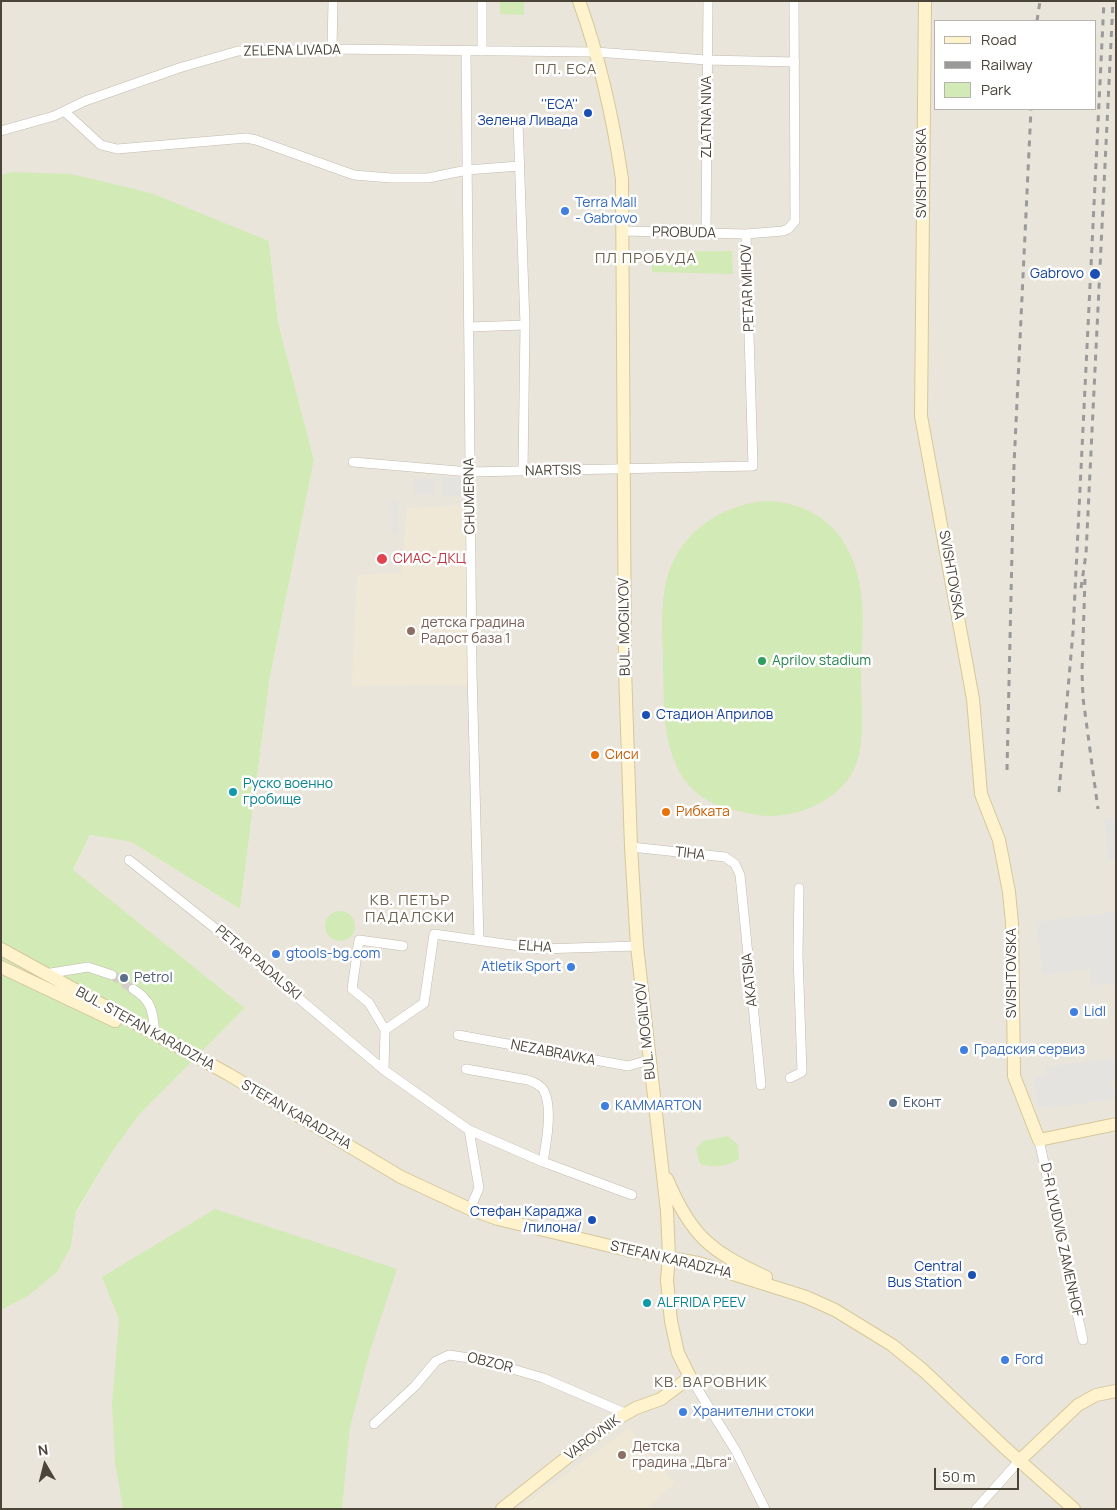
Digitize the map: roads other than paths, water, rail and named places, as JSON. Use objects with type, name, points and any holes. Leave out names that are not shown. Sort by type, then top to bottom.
[{"type":"street","points":[[332,1],[332,49]]},
{"type":"street","points":[[482,1],[482,51]]},
{"type":"street","name":"BUL. MOGILYOV","points":[[579,1],[613,118],[622,179],[625,687],[631,847],[637,946],[669,1256],[667,1280],[678,1353],[690,1376]]},
{"type":"street","name":"ZLATNA NIVA","points":[[706,234],[708,1]]},
{"type":"street","name":"PETAR MIHOV","points":[[753,466],[746,234],[783,231],[788,229],[795,221],[794,1]]},
{"type":"street","name":"SVISHTOVSKA","points":[[925,1],[921,416],[974,699],[980,794],[999,840],[1009,892],[1012,923],[1014,1076],[1039,1140]]},
{"type":"street","name":"ZELENA LIVADA","points":[[1,131],[64,111],[85,101],[179,68],[238,51],[332,49],[595,52],[707,60],[795,62]]},
{"type":"street","name":"CHUMERNA","points":[[466,51],[470,472],[479,940]]},
{"type":"street","points":[[64,111],[101,145],[116,149],[246,138],[354,175],[391,178],[428,178],[467,170],[519,166]]},
{"type":"street","points":[[518,121],[525,325],[523,471]]},
{"type":"street","name":"PROBUDA","points":[[623,231],[746,234]]},
{"type":"street","points":[[469,327],[525,325]]},
{"type":"street","name":"NARTSIS","points":[[353,462],[470,472],[753,466]]},
{"type":"street","name":"TIHA","points":[[631,847],[725,857],[735,864],[740,875]]},
{"type":"street","name":"PETAR PADALSKI","points":[[129,860],[226,937],[384,1070],[470,1130],[543,1162],[632,1195]]},
{"type":"street","name":"AKATSIA","points":[[740,875],[761,1084]]},
{"type":"street","points":[[790,1078],[802,1072],[798,955],[799,888]]},
{"type":"street","name":"ELHA","points":[[384,1030],[424,1003],[434,934],[540,950],[637,946]]},
{"type":"street","points":[[384,1070],[384,1030],[369,1002],[352,989],[359,940],[403,946]]},
{"type":"street","name":"BUL. STEFAN KARADZHA","points":[[1,949],[228,1074]]},
{"type":"street","name":"BUL. STEFAN KARADZHA","points":[[1,966],[228,1074]]},
{"type":"street","points":[[45,974],[88,967],[112,975]]},
{"type":"street","points":[[133,988],[153,1009],[155,1034]]},
{"type":"street","name":"NEZABRAVKA","points":[[458,1035],[628,1066],[648,1060]]},
{"type":"street","points":[[466,1069],[528,1080],[538,1084],[544,1091],[547,1102],[547,1136],[543,1162]]},
{"type":"street","name":"STEFAN KARADZHA","points":[[228,1074],[401,1177],[470,1209],[498,1219],[627,1250],[669,1256],[698,1263],[806,1297],[860,1324],[892,1345],[924,1371],[1074,1509]]},
{"type":"street","points":[[1039,1140],[1116,1124]]},
{"type":"street","points":[[470,1130],[479,1188],[470,1209]]},
{"type":"street","name":"D-R LYUDVIG ZAMENHOF","points":[[1039,1140],[1084,1340]]},
{"type":"street","points":[[661,1165],[684,1215],[707,1243],[729,1260],[806,1297]]},
{"type":"street","name":"OBZOR","points":[[374,1424],[415,1386],[436,1361],[448,1355],[482,1360],[543,1378],[627,1414]]},
{"type":"street","points":[[690,1376],[736,1451],[765,1509]]},
{"type":"street","name":"VAROVNIK","points":[[502,1509],[613,1421],[661,1399],[690,1376]]},
{"type":"street","points":[[976,1509],[1020,1461],[1078,1405],[1096,1395],[1116,1391]]},
{"type":"tunnel","points":[[112,975],[133,989]]},
{"type":"railway","points":[[1037,20],[1040,1]]},
{"type":"railway","points":[[1059,792],[1073,632],[1104,1]]},
{"type":"railway","points":[[1081,588],[1086,554],[1113,1]]},
{"type":"railway","points":[[1007,770],[1014,465],[1031,110]]},
{"type":"railway","points":[[1085,579],[1083,698],[1098,809]]},
{"type":"place","name":"''ЕСА'' Зелена Ливада","points":[[588,113]]},
{"type":"place","name":"Terra Mall - Gabrovo","points":[[565,211]]},
{"type":"place","name":"Gabrovo","points":[[1095,274]]},
{"type":"place","name":"СИАС-ДКЦ","points":[[382,559]]},
{"type":"place","name":"детска градина Радост база 1","points":[[411,631]]},
{"type":"place","name":"Aprilov stadium","points":[[762,661]]},
{"type":"place","name":"Стадион Априлов","points":[[646,715]]},
{"type":"place","name":"Сиси","points":[[595,755]]},
{"type":"place","name":"Руско военно гробище","points":[[233,792]]},
{"type":"place","name":"Рибката","points":[[666,812]]},
{"type":"place","name":"gtools-bg.com","points":[[276,954]]},
{"type":"place","name":"Atletik Sport","points":[[571,967]]},
{"type":"place","name":"Petrol","points":[[124,978]]},
{"type":"place","name":"Lidl","points":[[1074,1012]]},
{"type":"place","name":"Градския сервиз","points":[[964,1050]]},
{"type":"place","name":"Еконт","points":[[893,1103]]},
{"type":"place","name":"KAMMARTON","points":[[605,1106]]},
{"type":"place","name":"Стефан Караджа /пилона/","points":[[592,1220]]},
{"type":"place","name":"Central Bus Station","points":[[972,1275]]},
{"type":"place","name":"ALFRIDA PEEV","points":[[647,1303]]},
{"type":"place","name":"Ford","points":[[1005,1360]]},
{"type":"place","name":"Хранителни стоки","points":[[683,1412]]},
{"type":"place","name":"Детска градина „Дъга“","points":[[622,1455]]},
{"type":"district","name":"ПЛ. ЕСА","points":[[566,70]]},
{"type":"district","name":"ПЛ ПРОБУДА","points":[[646,259]]},
{"type":"district","name":"КВ. ПЕТЪР ПАДАЛСКИ","points":[[410,910]]},
{"type":"district","name":"КВ. ВАРОВНИК","points":[[711,1383]]}]
